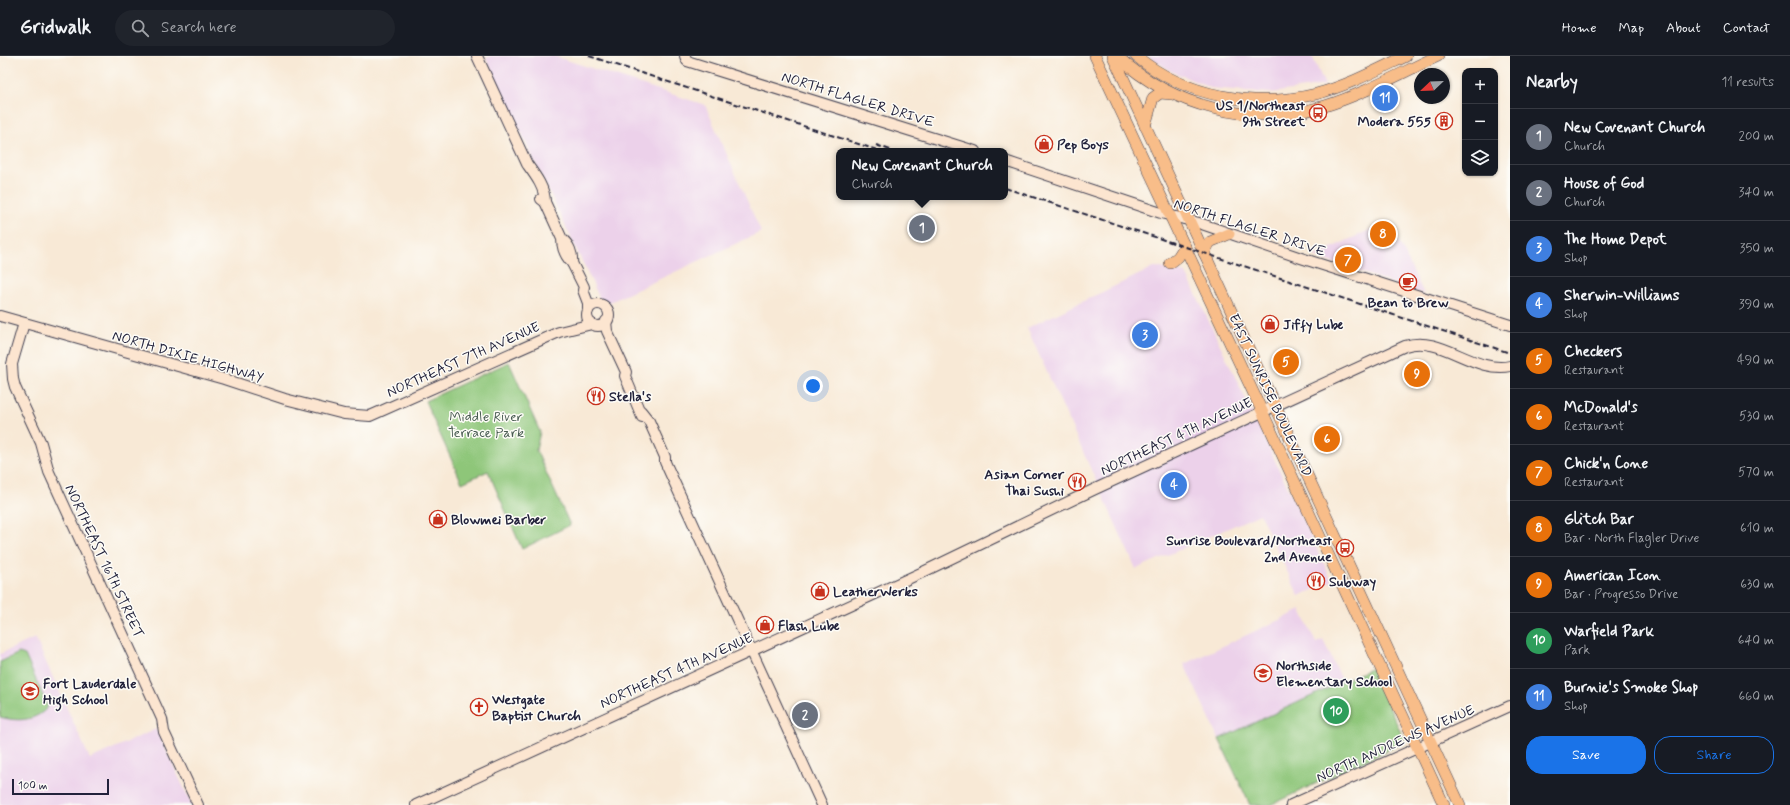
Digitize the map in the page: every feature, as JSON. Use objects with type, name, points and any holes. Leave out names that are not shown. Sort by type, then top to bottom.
[{"type":"main road","name":"EAST SUNRISE BOULEVARD","points":[[1095,56],[1262,411],[1444,805]]},
{"type":"main road","name":"EAST SUNRISE BOULEVARD","points":[[1113,56],[1355,575],[1460,805]]},
{"type":"main road","points":[[1117,56],[1142,76],[1172,94],[1192,103],[1222,110],[1264,114],[1292,113],[1338,102],[1438,56]]},
{"type":"main road","points":[[1136,56],[1172,79],[1207,93],[1239,99],[1271,100],[1302,97],[1332,89],[1406,56]]},
{"type":"main road","points":[[1145,126],[1153,98],[1160,93],[1172,94]]},
{"type":"main road","points":[[1204,253],[1210,242],[1229,234]]},
{"type":"main road","points":[[1170,263],[1178,257],[1185,246]]},
{"type":"main road","points":[[1196,271],[1219,286]]},
{"type":"main road","points":[[1333,564],[1346,576],[1355,575]]},
{"type":"main road","points":[[1341,581],[1351,584],[1364,596]]},
{"type":"street","points":[[477,56],[527,164],[529,177],[539,197],[545,202],[562,239],[562,245],[565,252],[572,262],[584,287],[583,290],[588,303],[588,319],[602,333],[620,373],[625,376]]},
{"type":"street","name":"NORTH FLAGLER DRIVE","points":[[686,58],[966,148]]},
{"type":"street","name":"NORTH FLAGLER DRIVE","points":[[1008,162],[1510,325]]},
{"type":"street","points":[[584,287],[588,288],[597,304],[603,306],[607,310],[607,331],[626,372],[625,376],[641,411],[649,421],[665,458],[665,462],[822,805]]},
{"type":"street","points":[[588,312],[592,306],[597,304]]},
{"type":"street","name":"NORTHEAST 7TH AVENUE","points":[[370,416],[567,328],[568,325],[583,318],[588,312]]},
{"type":"street","name":"NORTH DIXIE HIGHWAY","points":[[0,316],[24,324],[224,379],[285,399],[344,414],[370,416]]},
{"type":"street","points":[[594,324],[602,325],[606,321]]},
{"type":"street","name":"NORTHEAST 16TH STREET","points":[[24,324],[12,364],[15,387],[41,443],[49,472],[162,719],[164,732],[198,805]]},
{"type":"street","name":"NORTHEAST 7TH AVENUE","points":[[567,328],[571,329],[582,325],[594,324]]},
{"type":"street","name":"NORTHEAST 4TH AVENUE","points":[[416,805],[923,572],[1262,411],[1405,346],[1411,344],[1430,345],[1490,366],[1506,367]]},
{"type":"street","name":"NORTH ANDREWS AVENUE","points":[[1291,805],[1510,706]]},
{"type":"shaded area","points":[[491,56],[554,56],[705,105],[761,232],[608,303],[600,299],[486,58]]},
{"type":"shaded area","points":[[1148,56],[1312,56],[1325,85],[1271,93],[1211,88],[1171,71]]},
{"type":"shaded area","points":[[1389,221],[1424,294],[1314,256]]},
{"type":"shaded area","points":[[1155,267],[1186,273],[1332,581],[1299,596],[1260,514],[1136,569],[1027,328]]},
{"type":"shaded area","name":"Northside Elementary School","points":[[1301,610],[1316,643],[1323,640],[1343,682],[1219,739],[1184,664]]},
{"type":"shaded area","name":"Fort Lauderdale High School","points":[[35,638],[90,759],[156,729],[192,805],[0,805],[0,654]]},
{"type":"green space","name":"Middle River Terrace Park","points":[[509,362],[540,432],[536,450],[570,525],[522,549],[488,471],[462,483],[425,401]]},
{"type":"green space","points":[[19,653],[25,655],[48,707],[43,712],[32,718],[13,720],[0,717],[0,662]]},
{"type":"green space","points":[[1372,668],[1405,742],[1270,805],[1250,805],[1219,739]]},
{"type":"railway","points":[[589,56],[871,148]]},
{"type":"railway","points":[[876,145],[884,148]]},
{"type":"railway","points":[[1008,189],[1510,353]]},
{"type":"place","name":"Burnie's Smoke Shop","points":[[1385,98]]},
{"type":"place","name":"US 1/Northeast 9th Street","points":[[1318,113]]},
{"type":"place","name":"Modera 555","points":[[1444,121]]},
{"type":"place","name":"Pep Boys","points":[[1044,144]]},
{"type":"place","name":"New Covenant Church","points":[[922,228]]},
{"type":"place","name":"Glitch Bar","points":[[1383,234]]},
{"type":"place","name":"Chick'n Cone","points":[[1348,260]]},
{"type":"place","name":"Bean to Brew","points":[[1408,282]]},
{"type":"place","name":"Jiffy Lube","points":[[1270,324]]},
{"type":"place","name":"The Home Depot","points":[[1145,335]]},
{"type":"place","name":"Checkers","points":[[1286,362]]},
{"type":"place","name":"American Icon","points":[[1417,374]]},
{"type":"place","name":"Stella's","points":[[596,396]]},
{"type":"place","name":"McDonald's","points":[[1327,439]]},
{"type":"place","name":"Asian Corner Thai Sushi","points":[[1077,482]]},
{"type":"place","name":"Sherwin-Williams","points":[[1174,485]]},
{"type":"place","name":"Blowmei Barber","points":[[438,519]]},
{"type":"place","name":"Sunrise Boulevard/Northeast 2nd Avenue","points":[[1345,548]]},
{"type":"place","name":"Subway","points":[[1316,581]]},
{"type":"place","name":"LeatherWerks","points":[[820,591]]},
{"type":"place","name":"Flash Lube","points":[[765,625]]},
{"type":"place","name":"Northside Elementary School","points":[[1263,673]]},
{"type":"place","name":"Fort Lauderdale High School","points":[[30,691]]},
{"type":"place","name":"Westgate Baptist Church","points":[[479,707]]},
{"type":"place","name":"Warfield Park","points":[[1336,711]]},
{"type":"place","name":"House of God","points":[[805,715]]}]
